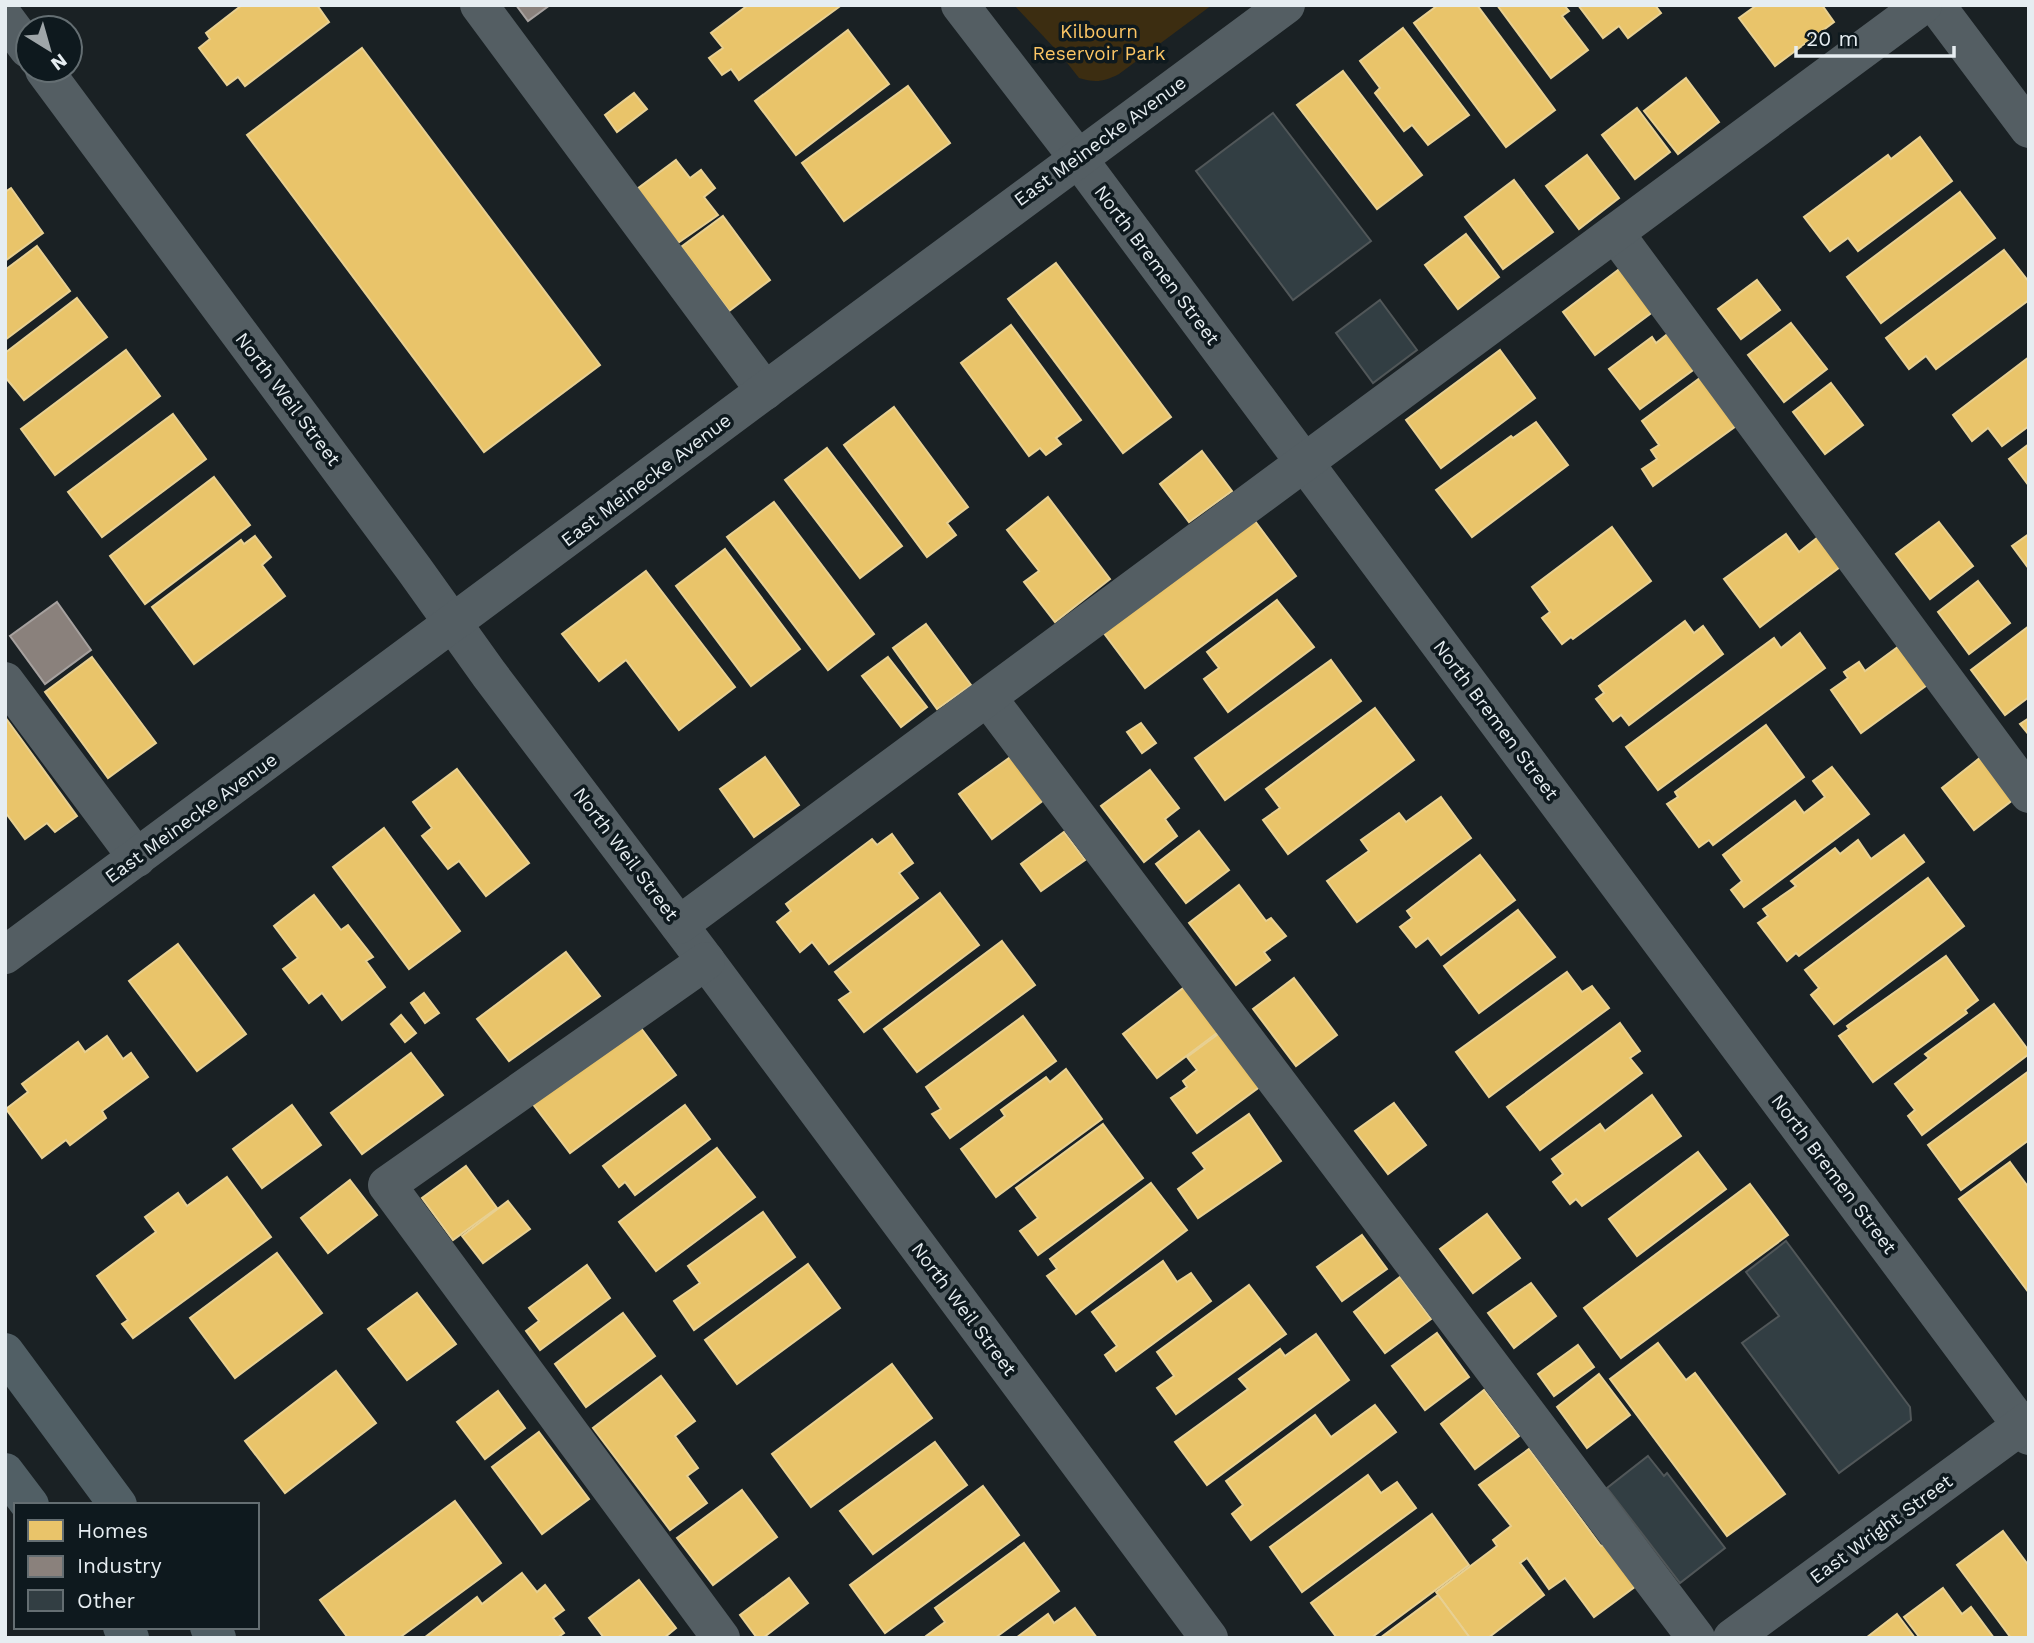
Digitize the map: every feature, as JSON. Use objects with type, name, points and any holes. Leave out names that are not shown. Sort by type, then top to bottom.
[{"type":"main road","points":[[5,1352],[117,1503]]},
{"type":"main road","points":[[5,1472],[28,1503]]},
{"type":"street","points":[[479,5],[765,391]]},
{"type":"street","name":"North Bremen Street","points":[[960,5],[1077,157],[2026,1427]]},
{"type":"street","name":"East Meinecke Avenue","points":[[5,955],[454,624],[1077,157],[1286,5]]},
{"type":"street","points":[[679,925],[1923,5]]},
{"type":"street","points":[[1936,5],[2029,129]]},
{"type":"street","name":"North Weil Street","points":[[54,84],[1209,1638]]},
{"type":"street","points":[[1615,233],[2029,794]]},
{"type":"street","points":[[5,681],[137,858]]},
{"type":"street","points":[[988,698],[1696,1638]]},
{"type":"street","points":[[706,961],[387,1185],[721,1638]]},
{"type":"street","name":"East Wright Street","points":[[1732,1638],[2026,1427]]},
{"type":"green space","name":"Kilbourn Reservoir Park","points":[[1014,5],[1212,5],[1119,74],[1095,81],[1079,78]]},
{"type":"building: Homes","points":[[242,5],[317,5],[329,22],[245,86],[238,77],[227,85],[199,48],[210,39],[206,33]]},
{"type":"building: Homes","points":[[748,5],[839,7],[739,80],[731,69],[722,75],[709,58],[723,48],[711,33]]},
{"type":"building: Homes","points":[[1438,5],[1477,5],[1555,110],[1506,147],[1414,23]]},
{"type":"building: Homes","points":[[1497,5],[1564,5],[1569,11],[1562,16],[1588,50],[1551,78]]},
{"type":"building: Homes","points":[[1578,5],[1655,5],[1661,13],[1628,38],[1619,26],[1603,38]]},
{"type":"building: Homes","points":[[1757,5],[1822,5],[1834,22],[1775,66],[1739,18]]},
{"type":"building: Homes","points":[[1403,28],[1469,115],[1428,145],[1412,125],[1404,131],[1375,93],[1380,88],[1360,61]]},
{"type":"building: Homes","points":[[848,30],[889,84],[796,155],[755,101]]},
{"type":"building: Homes","points":[[362,48],[600,365],[484,452],[247,135]]},
{"type":"building: Homes","points":[[1343,71],[1422,175],[1377,209],[1297,105]]},
{"type":"building: Homes","points":[[1686,78],[1719,122],[1678,154],[1644,111]]},
{"type":"building: Homes","points":[[908,86],[950,143],[844,221],[802,163]]},
{"type":"building: Homes","points":[[634,93],[647,109],[617,132],[605,115]]},
{"type":"building: Homes","points":[[1637,108],[1670,152],[1635,179],[1602,135]]},
{"type":"building: Homes","points":[[1920,137],[1952,181],[1858,251],[1848,238],[1830,251],[1804,217],[1888,155],[1891,159]]},
{"type":"building: Homes","points":[[1587,155],[1619,198],[1579,229],[1546,186]]},
{"type":"building: Homes","points":[[676,160],[690,178],[701,170],[715,188],[704,197],[718,215],[678,243],[637,189]]},
{"type":"building: Homes","points":[[1514,180],[1553,232],[1503,269],[1465,217]]},
{"type":"building: Homes","points":[[11,188],[43,233],[5,261],[5,192]]},
{"type":"building: Homes","points":[[1960,192],[1995,238],[1881,323],[1847,277]]},
{"type":"building: Homes","points":[[723,216],[770,280],[729,311],[681,247]]},
{"type":"building: Homes","points":[[1466,234],[1499,277],[1458,309],[1425,265]]},
{"type":"building: Homes","points":[[37,246],[70,291],[5,340],[5,270]]},
{"type":"building: Homes","points":[[2004,250],[2029,282],[2029,300],[1936,369],[1926,356],[1909,369],[1886,338]]},
{"type":"building: Homes","points":[[1056,263],[1171,417],[1123,453],[1008,299]]},
{"type":"building: Homes","points":[[1626,264],[1658,308],[1595,355],[1563,312]]},
{"type":"building: Homes","points":[[1757,280],[1780,310],[1741,339],[1718,309]]},
{"type":"building: Homes","points":[[77,298],[107,337],[24,400],[5,377],[5,353]]},
{"type":"building: Homes","points":[[1791,323],[1827,369],[1784,402],[1748,355]]},
{"type":"building: Homes","points":[[1011,325],[1081,420],[1056,438],[1061,444],[1046,455],[1040,448],[1029,456],[961,363]]},
{"type":"building: Homes","points":[[1674,329],[1700,365],[1640,409],[1609,369],[1652,337],[1656,343]]},
{"type":"building: Homes","points":[[126,350],[160,396],[55,475],[21,429]]},
{"type":"building: Homes","points":[[1500,350],[1535,398],[1441,468],[1406,420]]},
{"type":"building: Homes","points":[[2029,357],[2029,426],[2002,446],[1988,428],[1972,441],[1953,415]]},
{"type":"building: Homes","points":[[1708,372],[1743,421],[1653,486],[1642,469],[1657,459],[1651,450],[1659,445],[1642,421]]},
{"type":"building: Homes","points":[[1831,383],[1863,425],[1825,454],[1793,412]]},
{"type":"building: Homes","points":[[894,407],[968,507],[947,523],[956,535],[927,557],[844,445]]},
{"type":"building: Homes","points":[[173,414],[206,459],[102,537],[68,492]]},
{"type":"building: Homes","points":[[1536,422],[1568,465],[1472,537],[1436,490],[1511,436],[1513,438]]},
{"type":"building: Homes","points":[[2029,444],[2029,486],[2009,459]]},
{"type":"building: Homes","points":[[827,448],[902,546],[860,578],[785,480]]},
{"type":"building: Homes","points":[[1202,451],[1232,491],[1189,522],[1160,484]]},
{"type":"building: Homes","points":[[214,477],[250,525],[145,604],[110,556]]},
{"type":"building: Homes","points":[[1048,497],[1110,579],[1055,622],[1024,582],[1039,571],[1007,530]]},
{"type":"building: Homes","points":[[774,502],[874,634],[828,670],[727,537]]},
{"type":"building: Homes","points":[[1255,521],[1296,576],[1145,688],[1103,632]]},
{"type":"building: Homes","points":[[1939,522],[1973,566],[1930,599],[1896,554]]},
{"type":"building: Homes","points":[[1612,527],[1651,581],[1573,639],[1571,637],[1562,644],[1542,618],[1550,612],[1532,587]]},
{"type":"building: Homes","points":[[1786,534],[1799,552],[1822,534],[1844,564],[1760,627],[1724,579]]},
{"type":"building: Homes","points":[[2029,534],[2029,569],[2012,546]]},
{"type":"building: Homes","points":[[255,536],[271,557],[262,565],[285,596],[194,664],[152,607],[241,540],[244,544]]},
{"type":"building: Homes","points":[[725,549],[800,649],[751,686],[676,586]]},
{"type":"building: Homes","points":[[646,571],[735,687],[679,730],[626,660],[599,681],[562,634]]},
{"type":"building: Homes","points":[[1978,581],[2010,623],[1969,654],[1938,612]]},
{"type":"building: Homes","points":[[1277,600],[1314,647],[1228,712],[1204,679],[1219,668],[1207,652]]},
{"type":"building: Homes","points":[[1685,621],[1694,633],[1703,626],[1723,654],[1629,725],[1621,715],[1613,721],[1596,699],[1604,693],[1599,686]]},
{"type":"building: Homes","points":[[926,624],[971,685],[937,709],[893,648]]},
{"type":"building: Homes","points":[[2029,626],[2029,697],[2005,715],[1971,670]]},
{"type":"building: Homes","points":[[1800,633],[1825,668],[1658,790],[1626,747],[1774,638],[1781,648]]},
{"type":"building: Homes","points":[[1906,641],[1934,680],[1861,733],[1831,690],[1848,678],[1844,672],[1859,662],[1865,671]]},
{"type":"building: Homes","points":[[92,657],[156,743],[108,778],[45,692]]},
{"type":"building: Homes","points":[[888,657],[927,707],[901,727],[862,676]]},
{"type":"building: Homes","points":[[1331,660],[1361,701],[1225,800],[1195,758]]},
{"type":"building: Homes","points":[[1375,708],[1414,760],[1288,854],[1263,820],[1280,808],[1266,789]]},
{"type":"building: Homes","points":[[5,717],[77,816],[55,832],[47,823],[25,839],[5,812]]},
{"type":"building: Homes","points":[[2029,718],[2029,735],[2020,724]]},
{"type":"building: Homes","points":[[1141,723],[1156,743],[1142,753],[1127,732]]},
{"type":"building: Homes","points":[[1766,725],[1804,777],[1713,845],[1709,840],[1699,847],[1667,804],[1678,797],[1675,792]]},
{"type":"building: Homes","points":[[1016,753],[1049,796],[992,839],[959,794]]},
{"type":"building: Homes","points":[[765,757],[799,805],[754,837],[720,789]]},
{"type":"building: Homes","points":[[1981,757],[2014,799],[1974,830],[1942,788]]},
{"type":"building: Homes","points":[[1832,767],[1869,814],[1744,907],[1731,890],[1742,881],[1723,855],[1795,801],[1804,813],[1825,797],[1813,781]]},
{"type":"building: Homes","points":[[457,769],[529,863],[486,896],[459,861],[448,869],[422,836],[432,828],[413,802]]},
{"type":"building: Homes","points":[[1150,770],[1179,808],[1165,819],[1177,836],[1144,862],[1101,806]]},
{"type":"building: Homes","points":[[1441,797],[1471,838],[1357,922],[1327,881],[1369,851],[1361,840],[1399,813],[1406,822]]},
{"type":"building: Homes","points":[[384,828],[460,931],[409,969],[333,867]]},
{"type":"building: Homes","points":[[1199,831],[1229,870],[1186,903],[1156,864]]},
{"type":"building: Homes","points":[[1064,832],[1085,860],[1041,891],[1021,864]]},
{"type":"building: Homes","points":[[892,834],[913,863],[899,873],[918,898],[829,964],[812,942],[800,952],[777,922],[791,911],[786,904],[872,839],[877,845]]},
{"type":"building: Homes","points":[[1904,835],[1924,862],[1799,956],[1796,953],[1787,961],[1758,923],[1768,916],[1763,909],[1796,886],[1791,881],[1835,848],[1840,854],[1858,840],[1871,859]]},
{"type":"building: Homes","points":[[1480,855],[1515,900],[1441,955],[1428,938],[1416,947],[1400,927],[1412,918],[1407,911]]},
{"type":"building: Homes","points":[[1928,878],[1964,926],[1834,1024],[1811,995],[1819,988],[1805,970]]},
{"type":"building: Homes","points":[[1239,885],[1266,921],[1271,918],[1286,936],[1264,952],[1270,960],[1236,985],[1189,923]]},
{"type":"building: Homes","points":[[940,893],[979,945],[864,1032],[839,1000],[851,992],[835,972]]},
{"type":"building: Homes","points":[[314,895],[341,930],[348,925],[373,957],[366,961],[385,987],[342,1020],[322,993],[309,1003],[283,969],[298,958],[274,926]]},
{"type":"building: Homes","points":[[1518,910],[1555,957],[1479,1013],[1444,966]]},
{"type":"building: Homes","points":[[1002,941],[1035,985],[917,1072],[884,1029]]},
{"type":"building: Homes","points":[[178,944],[246,1034],[197,1071],[129,981]]},
{"type":"building: Homes","points":[[566,952],[600,996],[509,1061],[477,1019]]},
{"type":"building: Homes","points":[[1946,956],[1978,1000],[1965,1010],[1967,1013],[1873,1082],[1839,1036],[1849,1029],[1847,1026]]},
{"type":"building: Homes","points":[[1567,972],[1582,992],[1592,986],[1609,1008],[1489,1097],[1456,1052]]},
{"type":"building: Homes","points":[[1294,978],[1337,1035],[1296,1066],[1253,1009]]},
{"type":"building: Homes","points":[[1191,982],[1225,1027],[1157,1078],[1123,1034]]},
{"type":"building: Homes","points":[[424,993],[439,1013],[425,1023],[411,1003]]},
{"type":"building: Homes","points":[[1994,1004],[2029,1054],[1922,1135],[1908,1116],[1915,1110],[1895,1084],[1929,1058],[1925,1054]]},
{"type":"building: Homes","points":[[401,1015],[416,1033],[405,1042],[391,1024]]},
{"type":"building: Homes","points":[[1023,1016],[1056,1061],[950,1138],[932,1114],[941,1109],[926,1087]]},
{"type":"building: Homes","points":[[1620,1023],[1640,1051],[1630,1058],[1642,1073],[1540,1150],[1507,1107]]},
{"type":"building: Homes","points":[[638,1024],[676,1075],[570,1153],[532,1103]]},
{"type":"building: Homes","points":[[1225,1029],[1265,1083],[1197,1133],[1171,1098],[1187,1087],[1183,1081],[1197,1070],[1187,1057]]},
{"type":"building: Homes","points":[[107,1036],[123,1059],[131,1053],[148,1077],[102,1111],[106,1118],[70,1145],[66,1140],[42,1158],[6,1109],[28,1092],[22,1084],[78,1042],[85,1052]]},
{"type":"building: Homes","points":[[411,1053],[443,1095],[362,1154],[331,1113]]},
{"type":"building: Homes","points":[[1066,1069],[1102,1119],[996,1197],[961,1149],[1005,1116],[1001,1110],[1046,1077],[1050,1082]]},
{"type":"building: Homes","points":[[2029,1071],[2029,1140],[1961,1190],[1928,1145]]},
{"type":"building: Homes","points":[[1652,1095],[1681,1136],[1582,1206],[1576,1199],[1570,1204],[1553,1182],[1563,1174],[1552,1159],[1600,1124],[1605,1131]]},
{"type":"building: Homes","points":[[1394,1103],[1426,1145],[1388,1174],[1355,1131]]},
{"type":"building: Homes","points":[[292,1105],[321,1145],[262,1188],[233,1149]]},
{"type":"building: Homes","points":[[685,1105],[710,1139],[635,1195],[625,1182],[619,1187],[603,1166]]},
{"type":"building: Homes","points":[[1249,1114],[1281,1161],[1198,1218],[1178,1189],[1205,1169],[1193,1153]]},
{"type":"building: Homes","points":[[1103,1124],[1143,1178],[1038,1255],[1020,1231],[1038,1218],[1016,1188]]},
{"type":"building: Homes","points":[[717,1148],[755,1197],[656,1271],[619,1222]]},
{"type":"building: Homes","points":[[1698,1152],[1726,1189],[1637,1256],[1609,1219]]},
{"type":"building: Homes","points":[[2010,1162],[2029,1188],[2029,1293],[1959,1199]]},
{"type":"building: Homes","points":[[466,1166],[497,1208],[453,1240],[422,1198]]},
{"type":"building: Homes","points":[[227,1177],[271,1237],[133,1338],[122,1324],[128,1320],[97,1276],[156,1232],[145,1217],[178,1193],[187,1206]]},
{"type":"building: Homes","points":[[350,1180],[377,1215],[328,1253],[301,1218]]},
{"type":"building: Homes","points":[[1151,1183],[1187,1230],[1076,1314],[1047,1276],[1057,1269],[1050,1259]]},
{"type":"building: Homes","points":[[1750,1184],[1788,1235],[1621,1358],[1584,1308]]},
{"type":"building: Homes","points":[[508,1201],[530,1229],[483,1263],[462,1236]]},
{"type":"building: Homes","points":[[763,1212],[795,1257],[694,1330],[674,1301],[700,1283],[688,1266]]},
{"type":"building: Homes","points":[[1487,1214],[1520,1258],[1473,1293],[1440,1249]]},
{"type":"building: Homes","points":[[1362,1235],[1387,1269],[1342,1301],[1317,1267]]},
{"type":"building: Homes","points":[[277,1253],[322,1313],[235,1378],[190,1318]]},
{"type":"building: Homes","points":[[1163,1261],[1177,1282],[1191,1273],[1211,1301],[1116,1371],[1105,1355],[1117,1346],[1092,1312]]},
{"type":"building: Homes","points":[[808,1264],[840,1308],[737,1384],[705,1340]]},
{"type":"building: Homes","points":[[587,1265],[610,1298],[540,1350],[526,1331],[539,1321],[529,1308]]},
{"type":"building: Homes","points":[[1400,1277],[1431,1319],[1385,1353],[1354,1312]]},
{"type":"building: Homes","points":[[1531,1283],[1556,1316],[1514,1348],[1488,1313]]},
{"type":"building: Homes","points":[[1249,1285],[1286,1334],[1176,1414],[1157,1388],[1174,1376],[1157,1352]]},
{"type":"building: Homes","points":[[417,1293],[456,1344],[407,1380],[368,1329]]},
{"type":"building: Homes","points":[[623,1313],[655,1356],[586,1407],[555,1364]]},
{"type":"building: Homes","points":[[1437,1333],[1469,1377],[1425,1410],[1392,1366]]},
{"type":"building: Homes","points":[[1316,1334],[1349,1380],[1207,1485],[1175,1442],[1248,1389],[1239,1379],[1280,1349],[1285,1356]]},
{"type":"building: Homes","points":[[1658,1343],[1686,1380],[1695,1373],[1785,1494],[1727,1536],[1610,1379]]},
{"type":"building: Homes","points":[[1578,1345],[1594,1367],[1554,1396],[1538,1374]]},
{"type":"building: Homes","points":[[892,1364],[932,1418],[811,1507],[772,1454]]},
{"type":"building: Homes","points":[[336,1371],[376,1423],[285,1493],[245,1441]]},
{"type":"building: Homes","points":[[1599,1374],[1630,1415],[1587,1448],[1557,1407]]},
{"type":"building: Homes","points":[[661,1376],[695,1421],[675,1436],[698,1468],[687,1476],[707,1503],[670,1530],[593,1428]]},
{"type":"building: Homes","points":[[1484,1390],[1519,1436],[1475,1469],[1441,1424]]},
{"type":"building: Homes","points":[[498,1391],[525,1428],[485,1459],[457,1422]]},
{"type":"building: Homes","points":[[1375,1405],[1396,1432],[1251,1540],[1232,1514],[1243,1505],[1226,1481],[1315,1415],[1331,1437]]},
{"type":"building: Homes","points":[[539,1432],[589,1499],[542,1534],[492,1467]]},
{"type":"building: Homes","points":[[935,1442],[967,1485],[873,1554],[840,1511]]},
{"type":"building: Homes","points":[[1529,1449],[1601,1546],[1605,1544],[1636,1586],[1594,1617],[1565,1578],[1549,1589],[1527,1558],[1520,1563],[1544,1595],[1488,1638],[1470,1638],[1436,1592],[1497,1546],[1493,1540],[1511,1526],[1479,1485]]},
{"type":"building: Homes","points":[[1368,1475],[1381,1493],[1397,1482],[1416,1508],[1302,1592],[1270,1547]]},
{"type":"building: Homes","points":[[983,1486],[1019,1535],[885,1633],[850,1585]]},
{"type":"building: Homes","points":[[742,1490],[777,1537],[713,1585],[677,1538]]},
{"type":"building: Homes","points":[[455,1501],[501,1563],[399,1638],[348,1638],[320,1600]]},
{"type":"building: Homes","points":[[1432,1514],[1469,1565],[1371,1638],[1337,1638],[1311,1603]]},
{"type":"building: Homes","points":[[2003,1531],[2029,1566],[2029,1638],[2011,1638],[1957,1565]]},
{"type":"building: Homes","points":[[1024,1543],[1059,1591],[995,1638],[927,1638],[926,1636],[945,1622],[935,1608]]},
{"type":"building: Homes","points":[[522,1573],[537,1592],[545,1585],[564,1610],[553,1618],[564,1633],[557,1638],[424,1638],[477,1597],[482,1604]]},
{"type":"building: Homes","points":[[789,1578],[808,1603],[763,1638],[757,1638],[740,1615]]},
{"type":"building: Homes","points":[[639,1580],[676,1628],[664,1638],[604,1638],[589,1618]]},
{"type":"building: Homes","points":[[1943,1588],[1962,1614],[1971,1607],[1994,1638],[1920,1638],[1904,1617]]},
{"type":"building: Homes","points":[[1438,1595],[1470,1638],[1380,1638]]},
{"type":"building: Homes","points":[[1075,1608],[1097,1638],[1016,1638],[1048,1614],[1054,1623]]},
{"type":"building: Homes","points":[[1897,1614],[1915,1638],[1866,1638]]},
{"type":"building: Industry","points":[[516,5],[550,5],[528,21]]},
{"type":"building: Industry","points":[[57,602],[91,650],[45,684],[10,636]]},
{"type":"building: Other","points":[[1273,113],[1371,241],[1293,300],[1196,171]]},
{"type":"building: Other","points":[[1380,300],[1417,350],[1373,383],[1336,333]]},
{"type":"building: Other","points":[[1786,1241],[1910,1407],[1911,1420],[1839,1473],[1742,1343],[1779,1316],[1746,1272]]},
{"type":"building: Other","points":[[1648,1456],[1664,1476],[1667,1473],[1725,1548],[1680,1583],[1607,1488]]}]
